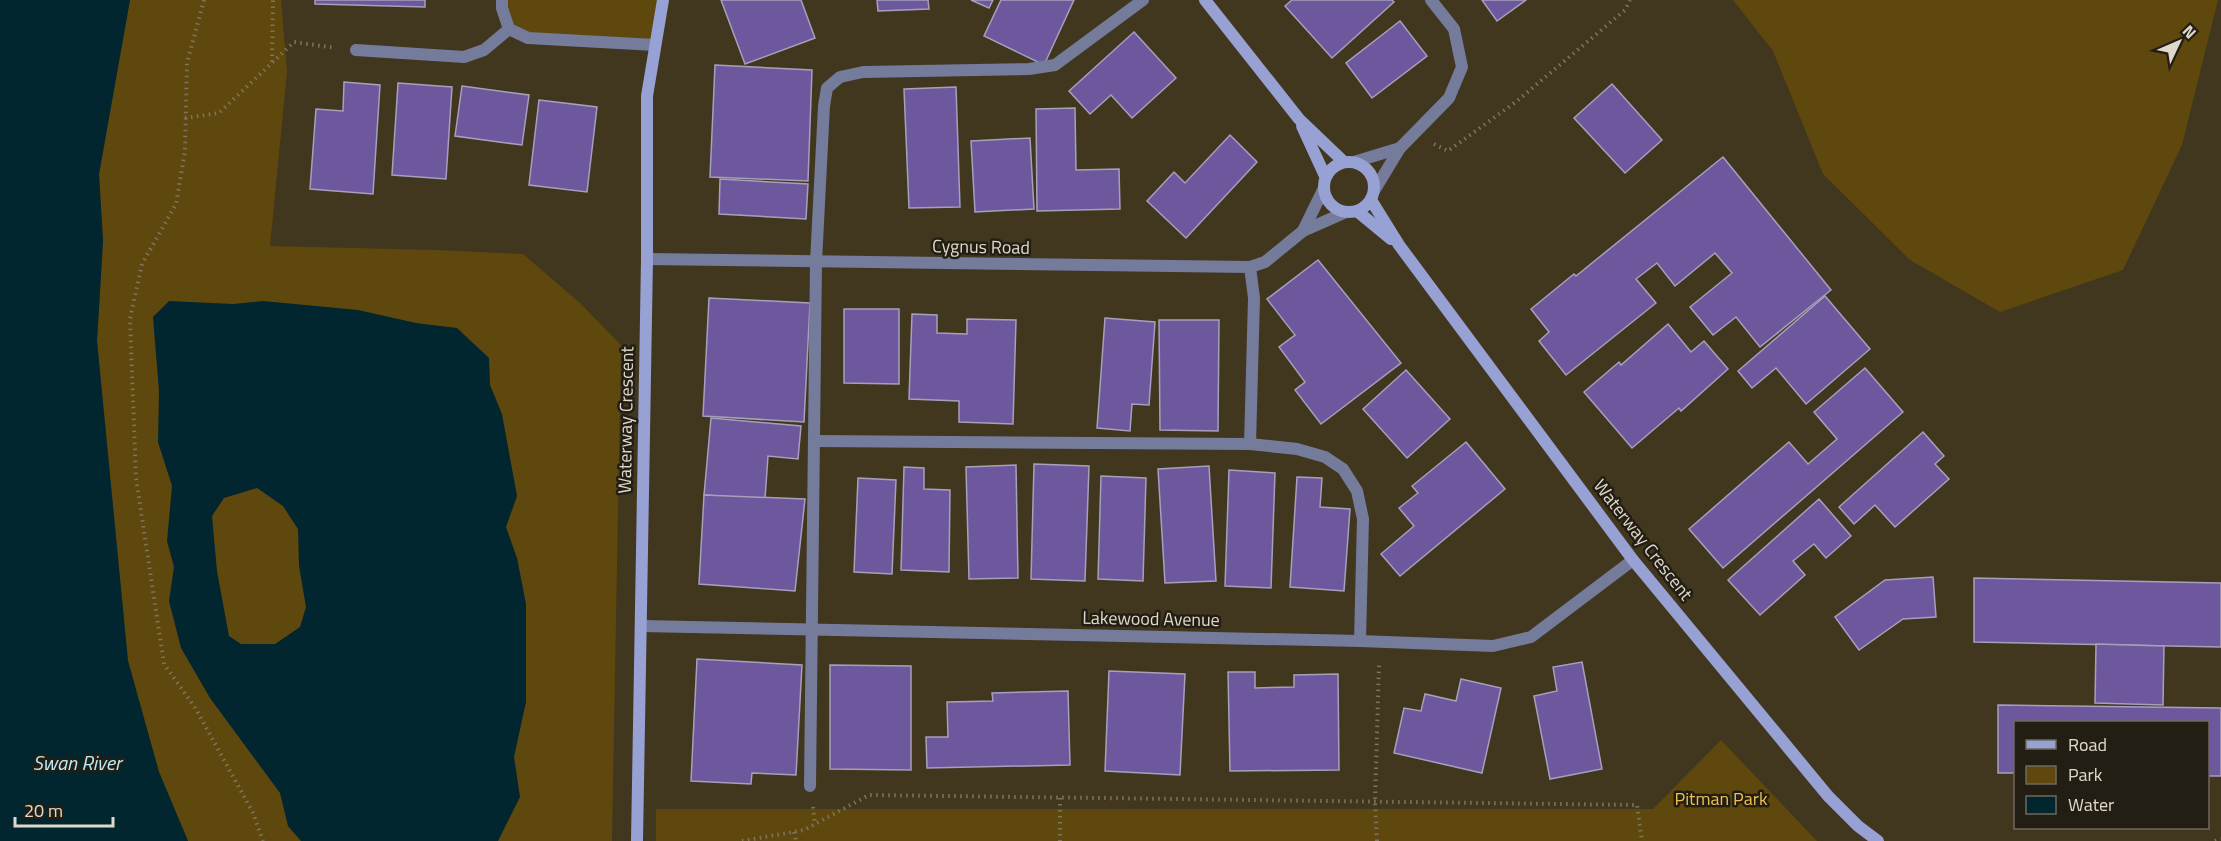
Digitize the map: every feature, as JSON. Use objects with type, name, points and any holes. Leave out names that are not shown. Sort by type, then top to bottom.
[{"type":"street","points":[[502,0],[502,8],[509,29],[528,38],[655,45]]},
{"type":"street","name":"Waterway Crescent","points":[[637,841],[647,259],[647,96],[663,0]]},
{"type":"street","points":[[810,786],[816,262],[824,106],[827,88],[840,77],[863,72],[1029,69],[1055,65],[1143,0]]},
{"type":"street","name":"Waterway Crescent","points":[[1205,0],[1299,119],[1349,162],[1363,165],[1370,173],[1374,181],[1372,195],[1399,245],[1633,560],[1828,796],[1858,826],[1878,841]]},
{"type":"street","points":[[1351,212],[1365,207],[1400,148],[1449,98],[1462,67],[1454,29],[1431,0]]},
{"type":"street","points":[[356,50],[464,57],[484,50],[509,29]]},
{"type":"street","name":"Waterway Crescent","points":[[1299,119],[1326,176]]},
{"type":"street","points":[[1323,190],[1330,168],[1400,148]]},
{"type":"street","name":"Waterway Crescent","points":[[1323,190],[1325,198],[1331,205],[1351,212],[1399,245]]},
{"type":"street","name":"Cygnus Road","points":[[1303,231],[1323,190]]},
{"type":"street","name":"Cygnus Road","points":[[647,259],[1250,267],[1265,262],[1303,231],[1351,212]]},
{"type":"street","points":[[1250,267],[1254,298],[1250,444]]},
{"type":"street","points":[[815,441],[1250,444],[1297,449],[1325,457],[1343,469],[1357,491],[1363,519],[1359,641]]},
{"type":"street","name":"Lakewood Avenue","points":[[641,626],[1359,641],[1493,646],[1531,637],[1633,560]]},
{"type":"path","points":[[204,0],[187,63],[185,151],[176,204],[142,264],[130,319],[136,478],[164,664],[196,709],[253,813],[263,841]]},
{"type":"path","points":[[272,63],[273,0]]},
{"type":"path","points":[[1414,134],[1448,151],[1517,101],[1625,10],[1630,0]]},
{"type":"path","points":[[185,118],[219,113],[294,42],[356,50]]},
{"type":"path","points":[[1377,841],[1380,642]]},
{"type":"path","points":[[742,841],[804,830],[869,795],[1637,805],[1642,841]]},
{"type":"path","points":[[1060,798],[1060,841]]},
{"type":"path","points":[[794,832],[796,841]]},
{"type":"path","points":[[2215,841],[2221,839]]},
{"type":"green space","points":[[130,0],[281,0],[287,72],[270,246],[523,254],[580,303],[621,345],[612,841],[188,841],[159,772],[128,661],[97,341],[103,241],[99,174]]},
{"type":"green space","points":[[502,0],[663,0],[655,45],[528,38],[509,29]]},
{"type":"green space","points":[[1733,0],[2218,0],[2182,145],[2123,270],[2000,312],[1910,260],[1823,174],[1773,51]]},
{"type":"green space","name":"Pitman Park","points":[[1721,740],[1817,841],[656,841],[656,809],[1653,809]]},
{"type":"water","name":"Swan River","points":[[0,0],[130,0],[99,174],[103,241],[97,341],[128,661],[159,772],[188,841],[0,841]]},
{"type":"water","points":[[169,301],[233,304],[263,301],[358,310],[416,323],[457,328],[489,358],[490,385],[502,414],[517,496],[506,527],[517,558],[526,604],[526,702],[514,757],[520,797],[498,841],[301,841],[288,826],[280,793],[210,698],[181,648],[169,601],[174,567],[167,541],[172,486],[158,442],[159,391],[153,317]],"holes":[[[257,488],[283,506],[298,529],[299,566],[306,607],[300,627],[275,644],[241,644],[229,636],[217,571],[212,516],[224,498]]]},
{"type":"building","points":[[315,0],[425,0],[425,7],[315,4]]},
{"type":"building","points":[[721,0],[801,0],[815,38],[745,64]]},
{"type":"building","points":[[877,0],[928,0],[929,9],[878,11]]},
{"type":"building","points":[[971,0],[993,0],[989,8]]},
{"type":"building","points":[[1001,0],[1074,0],[1044,65],[984,36]]},
{"type":"building","points":[[1292,0],[1392,0],[1394,2],[1332,58],[1285,6]]},
{"type":"building","points":[[1482,0],[1526,0],[1497,21]]},
{"type":"building","points":[[1400,21],[1427,56],[1372,98],[1346,63]]},
{"type":"building","points":[[1134,32],[1176,78],[1132,118],[1111,95],[1090,114],[1069,91]]},
{"type":"building","points":[[715,65],[812,70],[808,181],[710,177]]},
{"type":"building","points":[[344,82],[380,85],[373,194],[310,189],[316,109],[343,111]]},
{"type":"building","points":[[398,83],[452,87],[446,179],[392,175]]},
{"type":"building","points":[[1612,84],[1662,140],[1625,173],[1574,118]]},
{"type":"building","points":[[462,86],[529,95],[522,145],[455,136]]},
{"type":"building","points":[[956,87],[960,207],[909,208],[904,89]]},
{"type":"building","points":[[539,100],[597,107],[587,192],[529,185]]},
{"type":"building","points":[[1075,108],[1076,170],[1119,169],[1120,209],[1037,211],[1036,109]]},
{"type":"building","points":[[1230,135],[1257,162],[1186,238],[1147,201],[1174,172],[1185,183]]},
{"type":"building","points":[[1030,138],[1034,209],[975,212],[971,141]]},
{"type":"building","points":[[1723,157],[1831,290],[1760,347],[1736,317],[1713,335],[1690,307],[1732,273],[1715,253],[1675,286],[1657,263],[1636,279],[1656,303],[1566,375],[1539,341],[1549,332],[1531,309],[1574,274],[1576,276]]},
{"type":"building","points":[[720,179],[808,184],[806,219],[719,214]]},
{"type":"building","points":[[1318,260],[1401,363],[1321,424],[1295,390],[1305,382],[1279,347],[1295,335],[1267,299]]},
{"type":"building","points":[[1825,296],[1870,349],[1806,404],[1776,368],[1752,388],[1738,371]]},
{"type":"building","points":[[709,298],[810,303],[804,422],[703,416]]},
{"type":"building","points":[[844,309],[899,309],[899,384],[844,383]]},
{"type":"building","points":[[912,314],[937,315],[937,333],[967,334],[967,319],[1016,320],[1013,424],[959,422],[959,401],[909,399]]},
{"type":"building","points":[[1105,318],[1155,322],[1149,405],[1132,404],[1130,431],[1097,428]]},
{"type":"building","points":[[1159,320],[1219,320],[1218,431],[1160,430]]},
{"type":"building","points":[[1668,324],[1691,352],[1704,341],[1728,369],[1681,411],[1679,408],[1632,448],[1584,392],[1619,362],[1621,365]]},
{"type":"building","points":[[1865,368],[1903,412],[1723,568],[1689,529],[1789,442],[1808,464],[1837,439],[1814,412]]},
{"type":"building","points":[[1406,370],[1450,419],[1407,458],[1363,409]]},
{"type":"building","points":[[711,418],[801,426],[798,459],[768,456],[765,499],[704,495]]},
{"type":"building","points":[[1923,432],[1944,456],[1935,464],[1949,479],[1895,527],[1875,505],[1854,524],[1839,507]]},
{"type":"building","points":[[1466,442],[1505,489],[1400,576],[1381,554],[1414,526],[1399,508],[1418,493],[1412,486]]},
{"type":"building","points":[[1034,464],[1089,466],[1085,581],[1031,579]]},
{"type":"building","points":[[1016,465],[1018,578],[969,579],[966,467]]},
{"type":"building","points":[[1209,466],[1216,581],[1165,583],[1158,469]]},
{"type":"building","points":[[904,467],[924,468],[924,489],[950,490],[949,572],[901,570]]},
{"type":"building","points":[[1229,470],[1275,473],[1271,588],[1225,586]]},
{"type":"building","points":[[1101,476],[1146,478],[1143,581],[1098,579]]},
{"type":"building","points":[[1297,477],[1322,478],[1320,507],[1350,509],[1344,591],[1290,587]]},
{"type":"building","points":[[858,478],[896,480],[892,574],[854,572]]},
{"type":"building","points":[[704,495],[805,499],[795,591],[699,584]]},
{"type":"building","points":[[1819,499],[1851,536],[1826,558],[1814,544],[1793,561],[1805,575],[1760,615],[1728,580]]},
{"type":"building","points":[[1933,577],[1936,617],[1903,619],[1859,650],[1835,617],[1885,580]]},
{"type":"building","points":[[1974,578],[2221,583],[2221,647],[1974,642]]},
{"type":"building","points":[[2096,644],[2164,646],[2163,705],[2095,703]]},
{"type":"building","points":[[697,659],[802,665],[796,775],[752,773],[751,784],[691,781]]},
{"type":"building","points":[[1582,662],[1602,769],[1550,779],[1534,696],[1557,691],[1553,667]]},
{"type":"building","points":[[830,665],[911,666],[911,770],[830,769]]},
{"type":"building","points":[[1109,671],[1185,674],[1180,775],[1105,771]]},
{"type":"building","points":[[1228,672],[1255,672],[1255,688],[1294,687],[1294,675],[1338,674],[1339,770],[1230,771]]},
{"type":"building","points":[[1461,679],[1501,688],[1482,773],[1394,753],[1404,708],[1421,711],[1425,694],[1456,701]]},
{"type":"building","points":[[1068,691],[1070,765],[927,768],[926,737],[948,737],[947,702],[993,701],[992,693]]},
{"type":"building","points":[[1998,705],[2221,708],[2221,776],[2209,776],[2209,721],[2014,721],[2014,773],[1998,773]]}]
